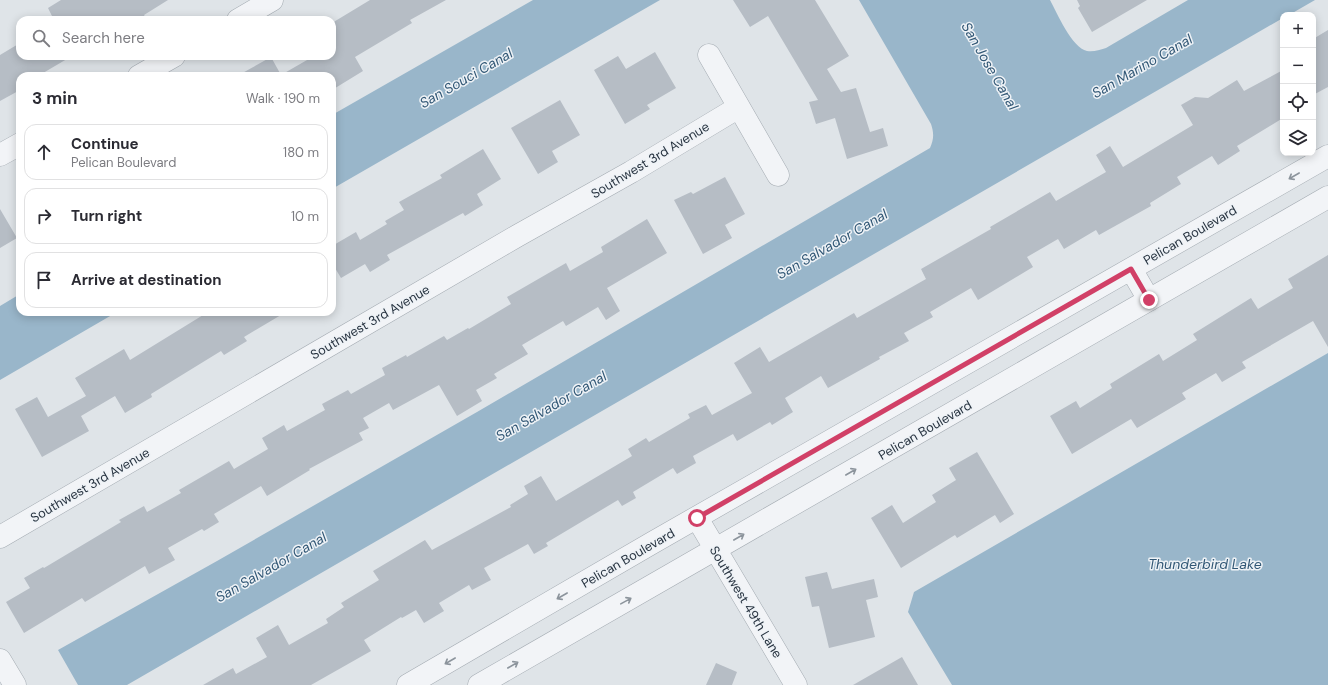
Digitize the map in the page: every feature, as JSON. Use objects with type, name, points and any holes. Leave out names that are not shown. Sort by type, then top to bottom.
[{"type":"street","points":[[245,16],[272,0]]},
{"type":"street","points":[[709,55],[778,175]]},
{"type":"street","points":[[146,72],[167,60]]},
{"type":"street","name":"Southwest 3rd Avenue","points":[[0,537],[517,236],[631,172],[739,107]]},
{"type":"street","points":[[0,155],[16,146]]},
{"type":"street","name":"Pelican Boulevard","points":[[408,685],[1328,156]]},
{"type":"street","name":"Pelican Boulevard","points":[[479,685],[1328,198]]},
{"type":"street","points":[[1131,269],[1149,300]]},
{"type":"street","name":"Southwest 49th Lane","points":[[697,518],[796,685]]},
{"type":"street","points":[[0,660],[14,685]]},
{"type":"water","name":"San Souci Canal","points":[[533,0],[660,0],[336,187],[336,113]]},
{"type":"water","points":[[859,0],[1050,0],[1061,21],[1076,44],[1087,51],[1096,51],[1106,48],[1188,0],[1315,0],[1294,12],[1280,12],[1280,20],[127,685],[78,685],[58,650],[477,412],[930,148],[933,136],[931,124]]},
{"type":"water","points":[[16,296],[16,316],[110,316],[0,380],[0,306]]},
{"type":"water","name":"Thunderbird Lake","points":[[1328,353],[1328,685],[952,685],[908,612],[914,592]]},
{"type":"building","points":[[61,0],[168,0],[145,16],[52,16],[48,8]]},
{"type":"building","points":[[370,0],[446,0],[410,20],[412,23],[355,57],[363,71],[336,88],[336,72],[286,72],[307,60],[336,60],[336,21]]},
{"type":"building","points":[[733,0],[815,0],[849,56],[827,69],[841,92],[856,88],[870,132],[883,128],[888,146],[847,159],[835,118],[816,124],[809,102],[818,100],[768,16],[750,27]]},
{"type":"building","points":[[1077,0],[1147,0],[1092,32],[1078,8],[1080,6]]},
{"type":"building","points":[[1328,30],[1328,87],[1316,93],[1316,48],[1316,37]]},
{"type":"building","points":[[16,45],[16,60],[65,60],[45,72],[16,72],[16,92],[0,101],[0,55]]},
{"type":"building","points":[[655,52],[676,88],[647,105],[650,109],[625,124],[594,70],[618,56],[626,69]]},
{"type":"building","points":[[266,60],[273,60],[279,72],[244,72]]},
{"type":"building","points":[[1280,72],[1280,120],[1237,146],[1240,151],[1218,165],[1212,156],[1177,177],[1181,184],[1150,203],[1151,206],[1099,235],[1096,230],[1064,249],[1058,239],[1027,257],[1033,267],[978,300],[971,288],[930,312],[933,317],[904,333],[909,341],[879,357],[880,359],[828,388],[821,376],[785,398],[793,412],[772,425],[770,422],[737,441],[733,434],[693,456],[696,463],[677,474],[673,468],[633,492],[636,498],[622,506],[618,500],[546,543],[548,546],[534,554],[528,544],[484,568],[491,580],[472,590],[469,585],[439,603],[444,611],[424,623],[416,610],[402,618],[401,617],[364,640],[371,651],[311,685],[203,685],[233,668],[236,674],[267,657],[256,638],[278,625],[289,645],[328,623],[326,619],[344,607],[341,603],[379,580],[373,571],[425,540],[432,550],[511,507],[510,505],[528,494],[524,486],[541,476],[556,501],[632,456],[628,449],[646,438],[649,442],[690,418],[688,414],[706,405],[712,415],[752,393],[734,363],[760,347],[769,362],[854,313],[857,318],[926,279],[921,269],[991,229],[990,227],[1050,192],[1056,201],[1106,172],[1096,155],[1110,146],[1123,167],[1193,125],[1181,105],[1195,97],[1208,98],[1237,80],[1244,91]]},
{"type":"building","points":[[560,100],[580,135],[552,151],[558,162],[538,174],[511,128]]},
{"type":"building","points":[[483,149],[501,179],[477,194],[483,205],[465,216],[463,213],[387,255],[390,260],[370,272],[365,264],[341,278],[336,270],[336,244],[356,232],[360,240],[387,224],[385,221],[404,210],[399,202],[442,178],[440,175]]},
{"type":"building","points":[[725,177],[745,214],[725,225],[732,238],[703,254],[674,200],[691,192],[693,194]]},
{"type":"building","points":[[0,209],[16,239],[0,248]]},
{"type":"building","points":[[647,219],[667,253],[607,288],[620,311],[606,320],[598,307],[566,326],[563,321],[522,345],[528,354],[494,374],[497,378],[476,390],[482,401],[457,416],[439,385],[393,410],[389,403],[363,418],[369,428],[359,433],[363,440],[309,469],[310,470],[267,496],[261,486],[214,514],[219,522],[204,531],[202,529],[168,548],[175,560],[149,574],[145,566],[85,602],[82,598],[24,633],[6,602],[30,588],[24,578],[43,567],[44,568],[121,522],[119,520],[144,506],[147,512],[181,493],[179,490],[229,461],[234,469],[268,449],[262,438],[284,425],[287,431],[325,410],[322,404],[348,390],[351,394],[385,375],[382,368],[406,355],[407,357],[444,336],[447,340],[468,328],[469,329],[511,304],[507,297],[566,263],[570,271],[603,252],[601,247]]},
{"type":"building","points":[[1328,255],[1328,347],[1313,321],[1242,362],[1246,368],[1222,382],[1216,373],[1182,393],[1186,399],[1137,428],[1131,419],[1072,454],[1050,416],[1076,401],[1080,408],[1112,388],[1110,384],[1159,354],[1163,361],[1197,340],[1193,334],[1251,298],[1258,309],[1293,288],[1288,279]]},
{"type":"building","points":[[202,316],[279,316],[244,337],[247,341],[224,355],[221,351],[151,394],[152,397],[125,413],[115,396],[81,416],[89,431],[42,457],[15,409],[37,397],[48,417],[86,396],[75,378],[124,349],[130,360]]},
{"type":"building","points":[[977,452],[1014,514],[1000,523],[995,515],[957,538],[955,535],[901,568],[871,518],[892,505],[903,523],[936,502],[932,495],[956,480],[949,468]]},
{"type":"building","points":[[827,572],[832,589],[874,579],[878,597],[866,600],[875,637],[829,648],[819,606],[812,607],[805,577]]},
{"type":"building","points":[[902,657],[918,685],[853,685]]},
{"type":"building","points":[[716,663],[737,672],[732,685],[706,685]]},
{"type":"route","points":[[697,518],[1131,269],[1149,300]]},
{"type":"water label","name":"San Jose Canal","points":[[990,66]]},
{"type":"water label","name":"San Marino Canal","points":[[1142,66]]},
{"type":"water label","name":"San Salvador Canal","points":[[832,244]]},
{"type":"water label","name":"San Salvador Canal","points":[[551,406]]},
{"type":"water label","name":"San Salvador Canal","points":[[271,567]]}]
